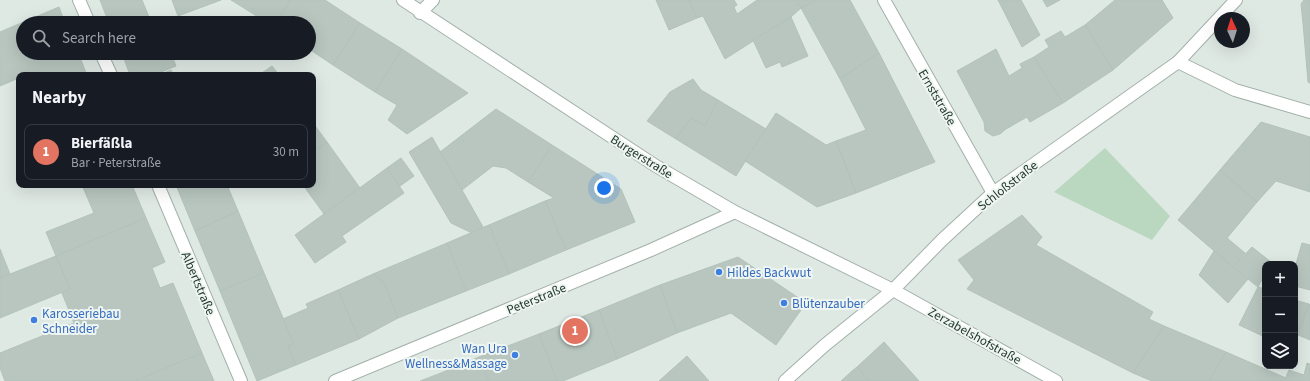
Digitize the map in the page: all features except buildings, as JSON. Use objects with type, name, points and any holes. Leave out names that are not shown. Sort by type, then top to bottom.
[{"type":"street","points":[[79,0],[86,16]]},
{"type":"street","name":"Burgerstraße","points":[[403,0],[420,13],[656,166],[735,212],[893,290]]},
{"type":"street","points":[[420,13],[433,0]]},
{"type":"street","name":"Ernststraße","points":[[884,0],[993,193]]},
{"type":"street","name":"Schloßstraße","points":[[785,381],[893,290],[942,240],[993,193],[1178,62],[1236,0]]},
{"type":"street","points":[[104,60],[110,72]]},
{"type":"street","points":[[1178,62],[1235,90],[1310,112]]},
{"type":"street","name":"Albertstraße","points":[[159,188],[241,381]]},
{"type":"street","name":"Peterstraße","points":[[335,381],[651,250],[735,212]]},
{"type":"street","name":"Zerzabelshofstraße","points":[[893,290],[1056,381]]},
{"type":"green space","points":[[1105,148],[1170,216],[1152,240],[1054,192]]},
{"type":"place","name":"Hildes Backwut","points":[[719,272]]},
{"type":"place","name":"Blütenzauber","points":[[784,303]]},
{"type":"place","name":"Karosseriebau Schneider","points":[[34,320]]},
{"type":"place","name":"Bierfäßla","points":[[575,331]]},
{"type":"place","name":"Wan Ura Wellness&Massage","points":[[515,355]]}]
